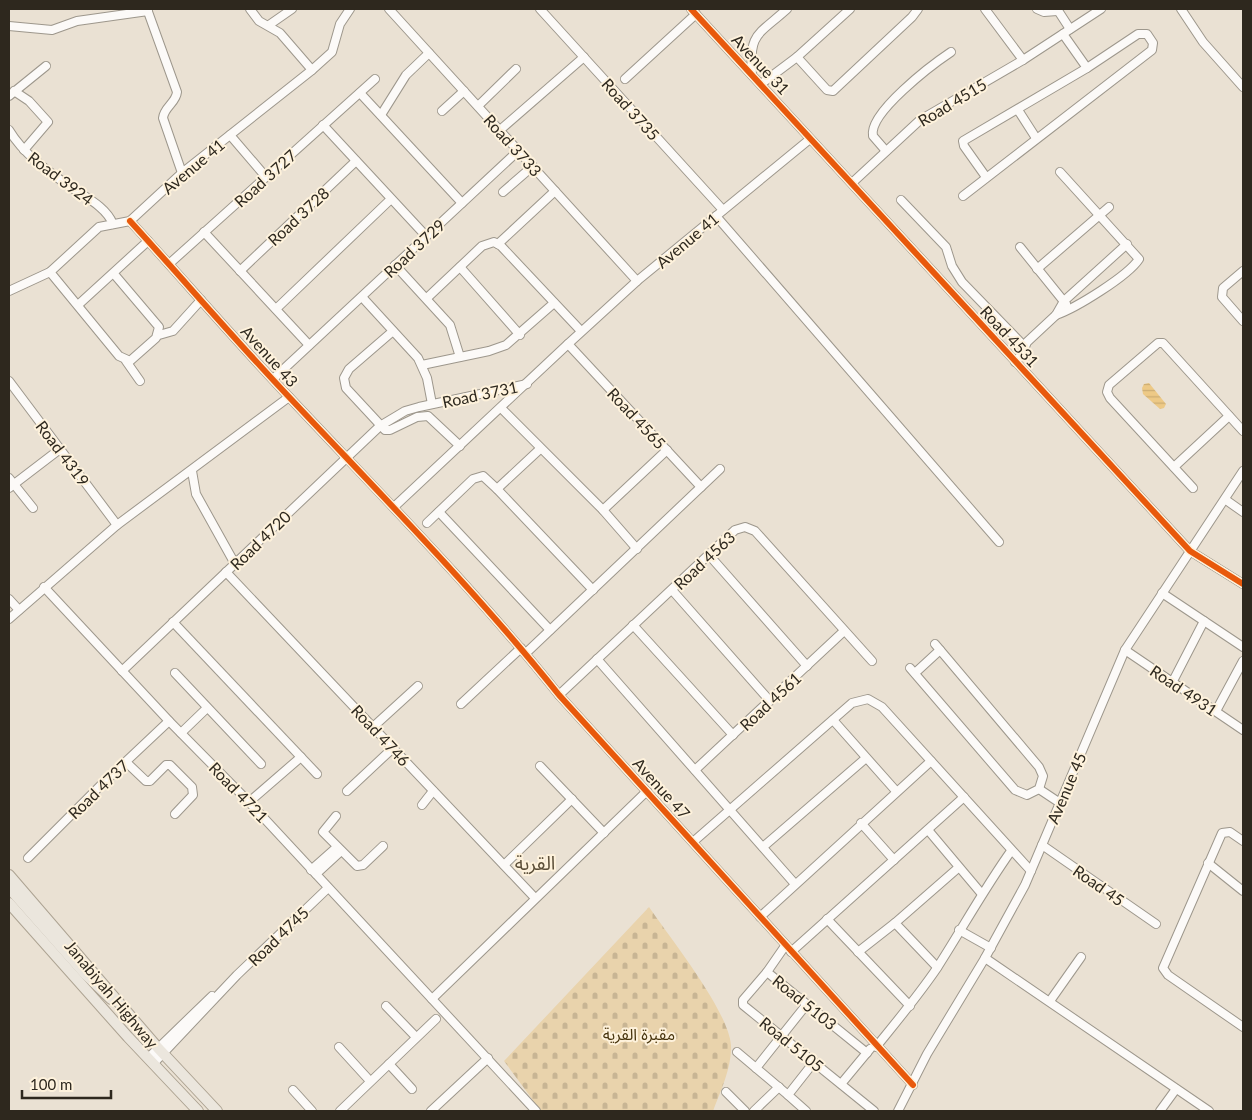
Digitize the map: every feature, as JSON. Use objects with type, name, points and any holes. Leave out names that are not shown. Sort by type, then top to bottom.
[{"type":"main road","name":"Janabiyah Highway","points":[[9,875],[161,1051],[217,1111]]},
{"type":"main road","points":[[9,888],[96,986],[123,1006]]},
{"type":"main road","name":"Janabiyah Highway","points":[[9,903],[150,1061],[198,1111]]},
{"type":"main road","points":[[9,911],[22,918]]},
{"type":"street","points":[[250,9],[259,21],[280,33],[312,70]]},
{"type":"street","points":[[269,25],[292,9]]},
{"type":"street","name":"Avenue 41","points":[[130,221],[182,172],[312,70],[332,52],[340,24],[350,9]]},
{"type":"street","name":"Road 3735","points":[[540,9],[723,210]]},
{"type":"street","name":"Avenue 31","points":[[752,76],[751,54],[753,41],[786,9]]},
{"type":"street","points":[[761,84],[797,57],[850,9]]},
{"type":"street","points":[[797,57],[828,90],[833,91],[912,17],[918,9]]},
{"type":"street","points":[[985,9],[1023,60]]},
{"type":"street","points":[[1037,9],[1044,12],[1057,10],[1087,68]]},
{"type":"street","name":"Road 4515","points":[[852,184],[925,116],[1023,60],[1100,9]]},
{"type":"street","points":[[1181,9],[1203,42],[1243,87]]},
{"type":"street","points":[[9,26],[52,30],[77,21],[148,10],[177,92],[176,98],[164,111],[163,118],[182,172]]},
{"type":"street","name":"Road 3733","points":[[393,10],[429,53],[637,281]]},
{"type":"street","points":[[625,79],[693,11]]},
{"type":"street","name":"Avenue 31","points":[[693,11],[810,139]]},
{"type":"street","points":[[963,196],[1152,50],[1153,42],[1147,34],[1138,34],[1087,68],[964,141],[964,146],[986,177]]},
{"type":"street","points":[[886,151],[873,136],[875,124],[912,82],[951,52]]},
{"type":"street","points":[[381,115],[406,76],[429,53]]},
{"type":"street","points":[[500,130],[584,58]]},
{"type":"street","points":[[24,150],[48,122],[30,101],[12,93],[46,66]]},
{"type":"street","points":[[478,106],[516,69]]},
{"type":"street","name":"Road 3727","points":[[169,264],[375,79]]},
{"type":"street","points":[[442,111],[464,91]]},
{"type":"street","points":[[360,93],[462,203]]},
{"type":"street","points":[[1018,110],[1036,138]]},
{"type":"street","points":[[324,126],[426,236]]},
{"type":"street","name":"Road 3924","points":[[9,130],[24,150],[50,172],[105,211],[113,224]]},
{"type":"street","points":[[230,135],[266,177]]},
{"type":"street","name":"Avenue 41","points":[[394,507],[570,346],[581,331],[637,281],[810,139]]},
{"type":"street","name":"Road 4531","points":[[810,139],[1190,551],[1243,584]]},
{"type":"street","name":"Road 3729","points":[[273,379],[518,151]]},
{"type":"street","name":"Road 3728","points":[[240,271],[356,161]]},
{"type":"street","points":[[503,192],[533,166]]},
{"type":"street","points":[[1056,315],[1071,310],[1096,294],[1138,261],[1138,257],[1127,244],[1060,172]]},
{"type":"street","points":[[498,244],[555,191]]},
{"type":"street","points":[[276,309],[391,200]]},
{"type":"street","points":[[901,200],[946,247],[952,266],[962,282],[1024,346]]},
{"type":"street","points":[[1037,269],[1109,207]]},
{"type":"street","points":[[716,216],[1000,542]]},
{"type":"street","points":[[9,291],[50,272],[95,230],[103,225],[130,221]]},
{"type":"street","name":"Avenue 43","points":[[130,221],[289,397],[394,507]]},
{"type":"street","points":[[204,232],[309,346]]},
{"type":"street","points":[[78,305],[148,241]]},
{"type":"street","points":[[427,298],[486,243],[498,244],[581,331]]},
{"type":"street","points":[[1015,362],[1022,354],[1024,346],[1056,315],[1064,301],[1127,244]]},
{"type":"street","points":[[1020,247],[1071,310]]},
{"type":"street","points":[[395,265],[427,298],[450,326],[460,357]]},
{"type":"street","points":[[460,266],[520,335]]},
{"type":"street","points":[[1243,271],[1223,288],[1221,292],[1225,300],[1243,321]]},
{"type":"street","points":[[50,272],[119,356],[126,361],[140,381]]},
{"type":"street","points":[[114,274],[158,323],[159,335]]},
{"type":"street","name":"Road 3731","points":[[362,296],[422,365],[432,404]]},
{"type":"street","points":[[126,361],[134,360],[159,335],[173,331],[201,300]]},
{"type":"street","points":[[422,365],[498,349],[520,335],[554,303]]},
{"type":"street","points":[[393,331],[349,369],[344,378],[346,388],[385,430],[390,430],[417,417],[428,416],[460,446]]},
{"type":"street","points":[[1193,488],[1108,395],[1107,388],[1111,383],[1161,342],[1243,431]]},
{"type":"street","name":"Road 4565","points":[[570,346],[701,487]]},
{"type":"street","name":"Road 4319","points":[[9,381],[118,525]]},
{"type":"street","name":"Road 3731","points":[[346,456],[380,426],[405,411],[527,384]]},
{"type":"street","name":"Avenue 43","points":[[9,619],[118,525],[289,397]]},
{"type":"street","points":[[501,408],[603,510],[637,549]]},
{"type":"street","points":[[1174,467],[1228,416]]},
{"type":"street","points":[[33,508],[10,483],[60,449]]},
{"type":"street","points":[[497,489],[540,449]]},
{"type":"street","points":[[603,510],[667,450]]},
{"type":"street","name":"Road 4720","points":[[122,671],[346,456]]},
{"type":"street","points":[[461,704],[550,630],[720,469]]},
{"type":"street","points":[[192,471],[196,494],[235,564]]},
{"type":"street","name":"Avenue 45","points":[[898,1111],[926,1054],[986,958],[1031,871],[1125,650],[1226,500],[1243,471]]},
{"type":"street","points":[[427,523],[479,476],[486,478],[593,590]]},
{"type":"street","points":[[1226,500],[1243,512]]},
{"type":"street","name":"Avenue 47","points":[[394,507],[524,651],[559,695],[912,1085]]},
{"type":"street","points":[[439,512],[550,630]]},
{"type":"street","name":"Road 4563","points":[[559,695],[740,527],[750,528],[872,661]]},
{"type":"street","points":[[709,555],[807,666]]},
{"type":"street","name":"Road 4746","points":[[226,572],[535,898]]},
{"type":"street","name":"Road 4721","points":[[44,587],[169,721],[249,802],[488,1058],[532,1110]]},
{"type":"street","points":[[672,590],[770,701]]},
{"type":"street","points":[[1162,593],[1243,647]]},
{"type":"street","points":[[9,599],[19,610]]},
{"type":"street","points":[[1173,681],[1204,621]]},
{"type":"street","points":[[173,622],[317,774]]},
{"type":"street","points":[[634,625],[733,735]]},
{"type":"street","name":"Road 4561","points":[[695,770],[844,631]]},
{"type":"street","points":[[938,647],[1039,768],[1043,776],[1039,789],[1027,795],[1015,790],[913,671],[938,647]]},
{"type":"street","name":"Road 4931","points":[[1125,650],[1243,730]]},
{"type":"street","points":[[597,659],[795,884]]},
{"type":"street","points":[[1216,711],[1243,661]]},
{"type":"street","points":[[175,673],[261,764]]},
{"type":"street","points":[[373,727],[418,686]]},
{"type":"street","points":[[693,842],[857,700],[873,700],[882,707],[1031,871]]},
{"type":"street","points":[[181,733],[207,708]]},
{"type":"street","points":[[833,720],[896,791]]},
{"type":"street","name":"Road 4737","points":[[28,858],[169,721]]},
{"type":"street","points":[[347,792],[392,748]]},
{"type":"street","points":[[249,802],[300,757]]},
{"type":"street","points":[[763,846],[866,758]]},
{"type":"street","points":[[760,917],[931,761]]},
{"type":"street","points":[[126,762],[146,781],[150,781],[166,765],[170,765],[192,787],[194,794],[175,814]]},
{"type":"street","points":[[540,766],[604,833]]},
{"type":"street","points":[[1039,789],[1060,803]]},
{"type":"street","points":[[422,805],[434,791]]},
{"type":"street","name":"Avenue 47","points":[[432,999],[647,791]]},
{"type":"street","name":"Road 5103","points":[[867,1053],[767,972],[788,949],[827,919],[964,797]]},
{"type":"street","points":[[504,865],[572,799]]},
{"type":"street","points":[[336,816],[323,830],[339,849],[359,867],[383,846]]},
{"type":"street","points":[[861,823],[894,860]]},
{"type":"street","points":[[928,830],[958,868],[981,893]]},
{"type":"street","points":[[1243,841],[1230,832],[1222,834],[1163,968],[1168,975],[1243,1028]]},
{"type":"street","name":"Road 45","points":[[1042,845],[1156,924]]},
{"type":"street","points":[[313,872],[339,849]]},
{"type":"street","points":[[841,1084],[910,1006],[937,967],[981,893],[1011,851]]},
{"type":"street","points":[[1208,864],[1243,891]]},
{"type":"street","points":[[858,952],[958,868]]},
{"type":"street","name":"Road 4745","points":[[150,1061],[212,996],[228,985],[328,888]]},
{"type":"street","points":[[827,919],[910,1006]]},
{"type":"street","points":[[894,923],[937,967]]},
{"type":"street","points":[[959,930],[991,948]]},
{"type":"street","points":[[1050,1001],[1081,957]]},
{"type":"street","points":[[986,958],[1209,1111]]},
{"type":"street","name":"Road 5105","points":[[767,972],[742,1002],[841,1084],[863,1108],[874,1111]]},
{"type":"street","points":[[756,1068],[807,1004]]},
{"type":"street","points":[[386,1006],[416,1037]]},
{"type":"street","points":[[340,1111],[436,1019]]},
{"type":"street","points":[[339,1047],[370,1082]]},
{"type":"street","points":[[737,1052],[806,1111]]},
{"type":"street","points":[[432,1111],[488,1058]]},
{"type":"street","points":[[788,1095],[814,1062]]},
{"type":"street","points":[[389,1064],[412,1089]]},
{"type":"street","points":[[754,1111],[778,1087]]},
{"type":"street","points":[[1160,1111],[1176,1089]]},
{"type":"street","points":[[293,1090],[312,1111]]},
{"type":"street","points":[[726,1092],[746,1111]]},
{"type":"green space","name":"مقبرة القرية","points":[[649,907],[697,974],[720,1013],[727,1030],[731,1045],[730,1062],[713,1111],[541,1111],[504,1061]]},
{"type":"shaded area","points":[[1149,383],[1166,404],[1164,408],[1160,409],[1143,394],[1142,388],[1144,384]]},
{"type":"cycle path","points":[[691,9],[1190,551],[1243,584]]},
{"type":"cycle path","points":[[130,221],[270,376],[495,618],[559,695],[913,1085]]},
{"type":"district","name":"القرية","points":[[535,862]]}]
